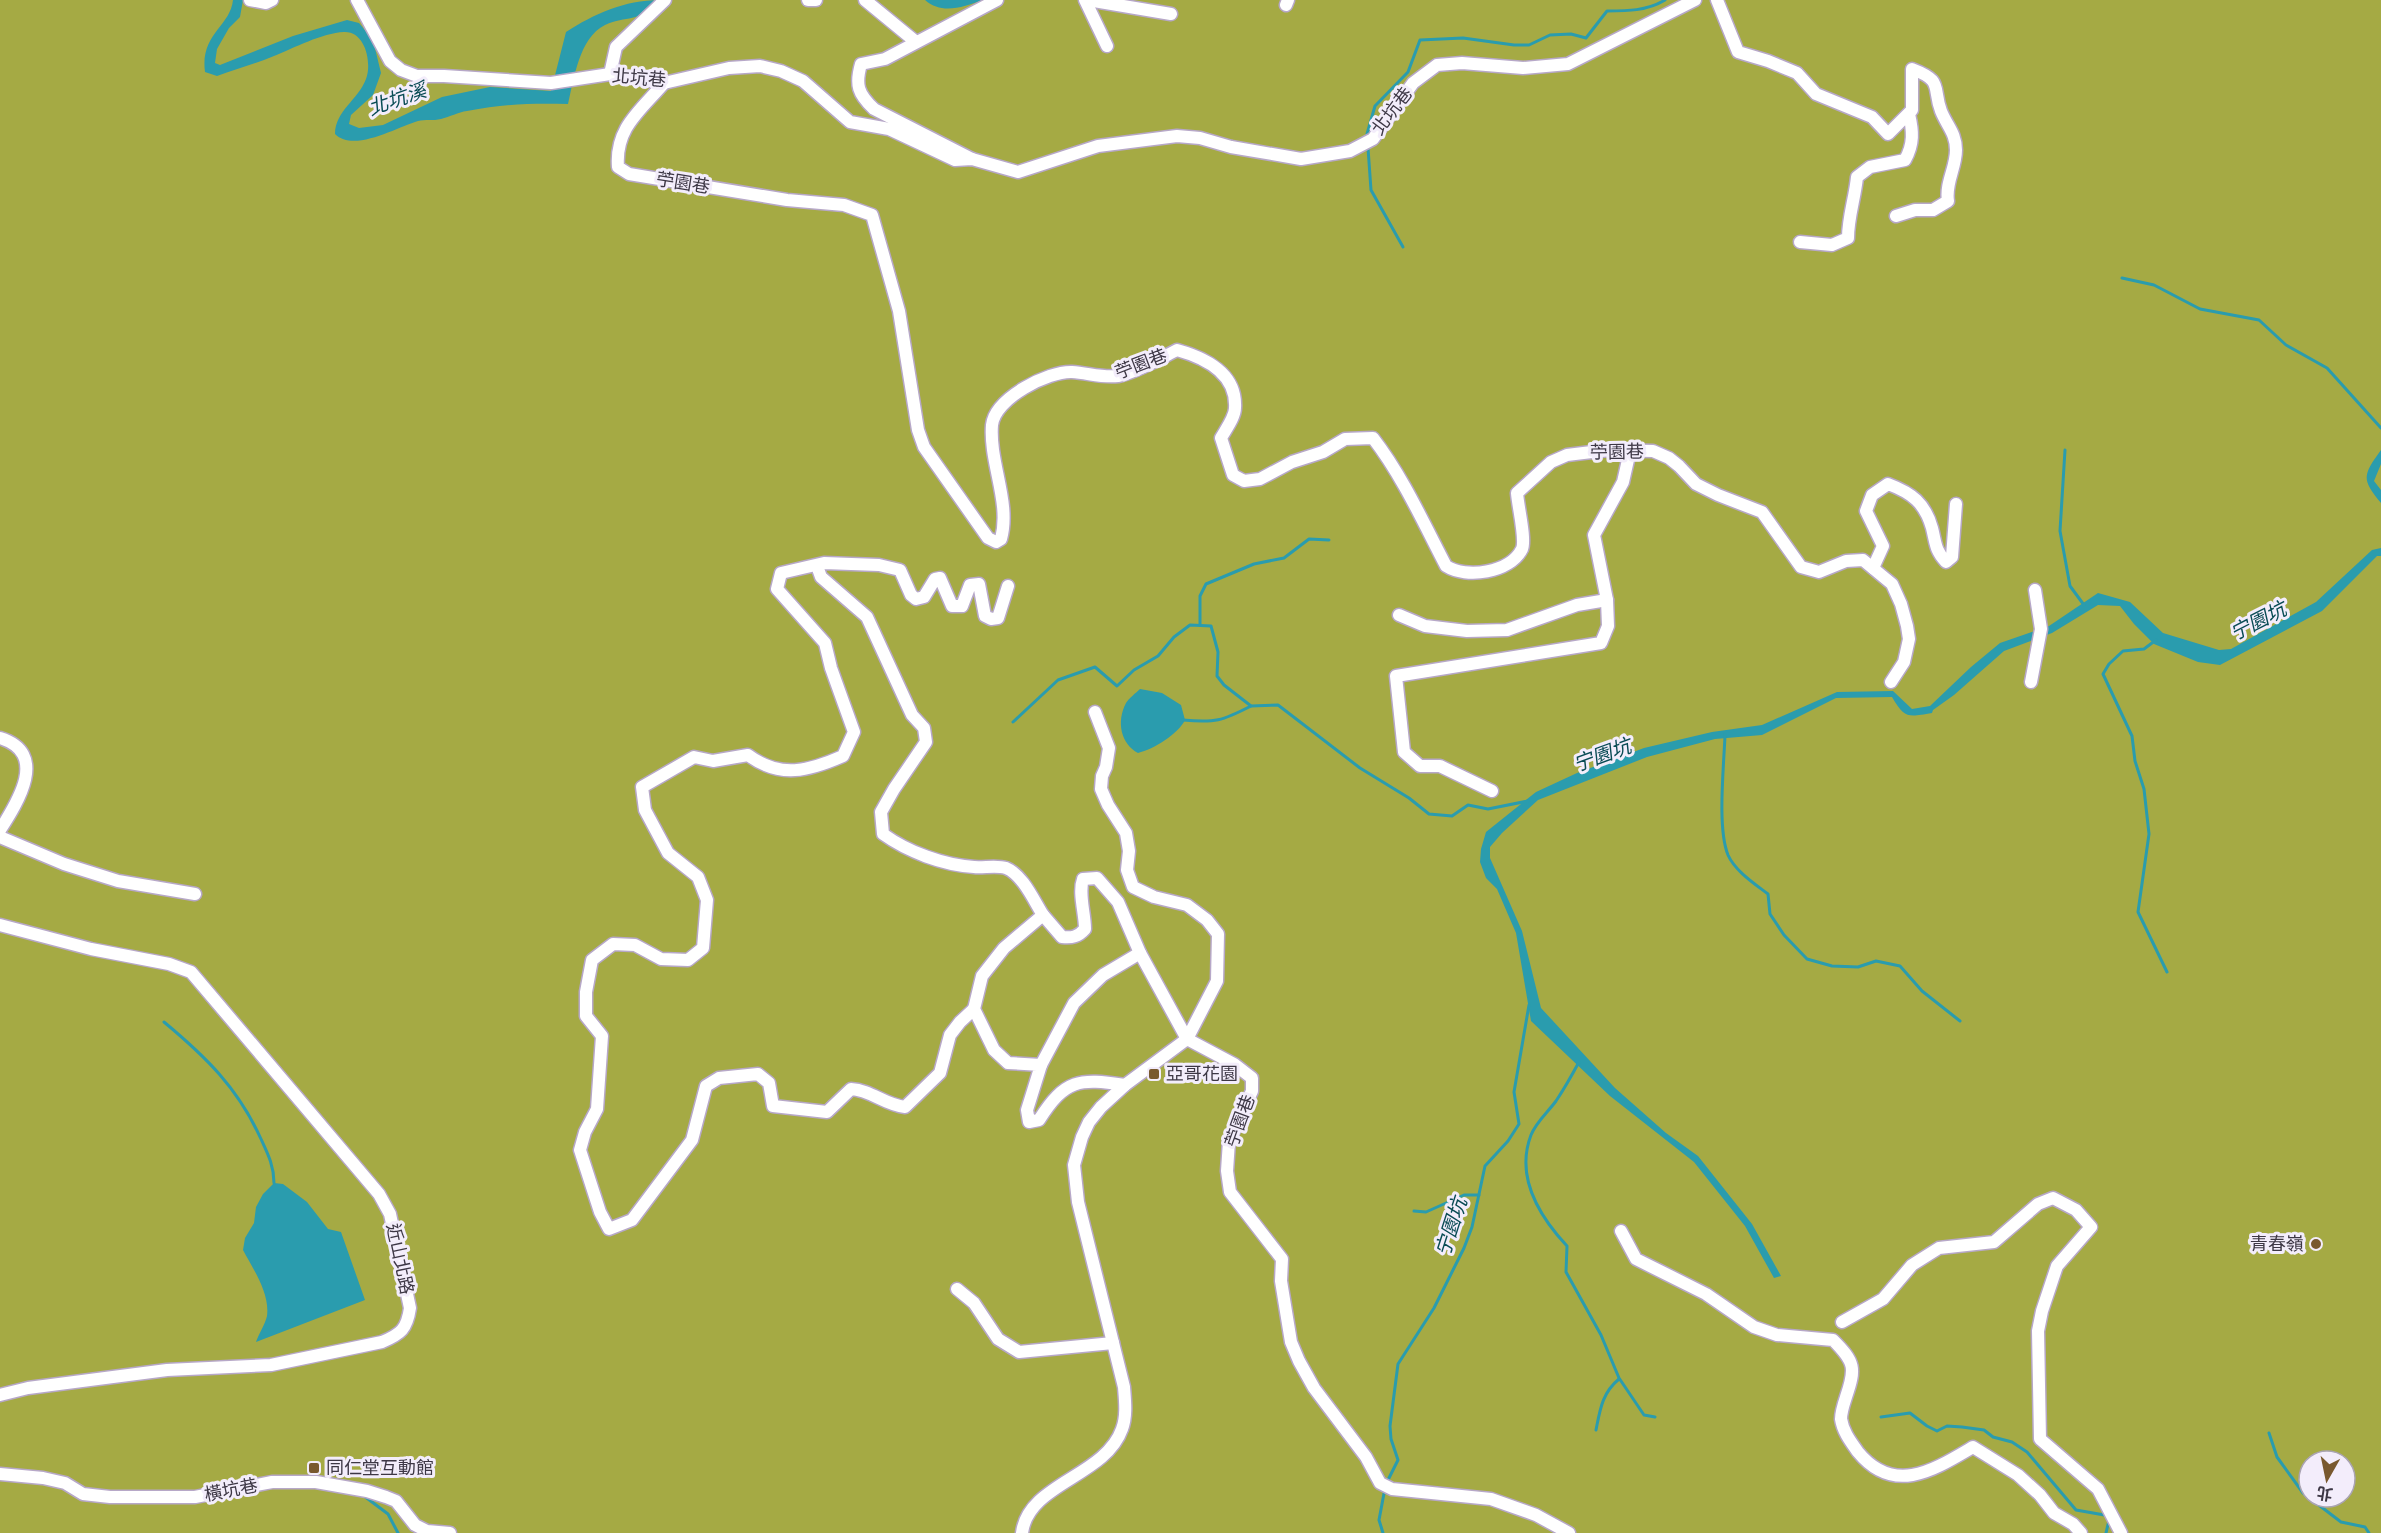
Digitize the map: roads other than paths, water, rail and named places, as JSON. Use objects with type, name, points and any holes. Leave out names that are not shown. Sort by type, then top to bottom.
[{"type":"street","points":[[250,0],[266,3],[272,0]]},
{"type":"street","name":"北坑巷","points":[[357,0],[390,61],[401,70],[417,76],[551,83],[610,74],[663,83],[729,68],[760,66],[781,71],[803,81],[850,122],[889,129],[955,160],[972,159]]},
{"type":"street","points":[[610,74],[616,47],[665,0]]},
{"type":"street","points":[[808,0],[816,0]]},
{"type":"street","points":[[865,0],[916,42]]},
{"type":"street","name":"北坑巷","points":[[997,0],[885,59],[861,64],[857,79],[862,98],[874,108],[972,159],[1018,172],[1098,146],[1177,136],[1200,138],[1231,147],[1301,159],[1350,151],[1373,139],[1413,83],[1437,65],[1462,63],[1523,68],[1568,64],[1695,0]]},
{"type":"street","points":[[1087,0],[1171,14]]},
{"type":"street","points":[[1087,0],[1107,46]]},
{"type":"street","points":[[1717,0],[1738,52],[1768,61],[1797,74],[1816,94],[1872,117],[1888,134],[1912,110],[1912,69],[1927,75],[1937,89],[1941,111],[1952,129],[1956,149],[1946,191],[1948,201],[1933,210],[1915,210],[1896,216]]},
{"type":"street","name":"苧園巷","points":[[663,83],[622,132],[616,150],[618,166],[629,174],[787,200],[844,205],[872,215],[899,311],[918,430],[924,447],[988,538],[996,542],[1001,539],[1005,518],[992,446],[992,421],[1006,402],[1021,390],[1050,375],[1071,372],[1101,377],[1121,375],[1177,350],[1193,354],[1220,370],[1231,382],[1236,410],[1221,438],[1233,475],[1244,481],[1260,479],[1292,462],[1323,452],[1345,439],[1373,438],[1386,455],[1408,493],[1446,566],[1453,570],[1484,572],[1500,568],[1514,558],[1522,549],[1524,537],[1517,493],[1551,462],[1567,455],[1587,452],[1630,451],[1653,451],[1669,458],[1696,484],[1762,512],[1801,567],[1819,572],[1846,561],[1863,560],[1873,568]]},
{"type":"street","points":[[1800,242],[1832,245],[1848,238],[1848,221],[1853,207],[1857,177],[1870,167],[1905,160],[1912,148],[1909,114]]},
{"type":"street","points":[[1492,791],[1440,766],[1420,766],[1404,752],[1396,676],[1601,643],[1608,626],[1607,600],[1594,535],[1623,482],[1630,451]]},
{"type":"street","points":[[1891,682],[1904,662],[1909,639],[1901,604],[1892,584],[1873,568],[1883,546],[1866,511],[1872,495],[1888,484],[1906,490],[1925,508],[1937,552],[1946,562],[1952,557],[1956,504]]},
{"type":"street","points":[[1008,586],[998,618],[991,618],[985,616],[979,585],[970,585],[962,606],[954,607],[940,578],[935,579],[924,597],[916,599],[911,595],[900,570],[879,565],[824,562],[817,566],[781,573],[777,589],[825,643],[831,668],[854,732],[843,756],[816,768],[785,770],[761,764],[748,755],[713,761],[693,757],[642,787],[645,810],[668,853],[698,878],[707,900],[703,948],[688,960],[661,959],[635,945],[613,944],[592,960],[586,992],[586,1016],[602,1036],[597,1109],[585,1132],[580,1150],[600,1212],[609,1228],[632,1220],[692,1140],[706,1086],[718,1078],[758,1074],[769,1083],[773,1106],[827,1112],[851,1089],[864,1090],[896,1106],[905,1107],[940,1073],[950,1035],[974,1009],[982,976],[1004,948],[1043,915]]},
{"type":"street","points":[[817,566],[820,577],[867,617],[912,715],[924,728],[926,742],[881,812],[883,834],[892,841],[934,860],[972,867],[1006,868],[1019,877],[1043,915],[1062,937],[1071,938],[1080,935],[1085,929],[1085,910],[1080,887],[1083,879],[1097,878],[1118,902],[1140,954],[1187,1040]]},
{"type":"street","points":[[2031,682],[2041,629],[2035,590]]},
{"type":"street","points":[[1399,615],[1425,626],[1467,631],[1507,630],[1577,605],[1607,600]]},
{"type":"street","points":[[1022,1533],[1027,1513],[1046,1496],[1105,1456],[1122,1429],[1125,1405],[1124,1387],[1078,1202],[1074,1165],[1082,1137],[1089,1122],[1125,1085],[1187,1040],[1217,981],[1218,934],[1207,920],[1186,905],[1154,897],[1133,887],[1127,870],[1129,851],[1126,833],[1108,805],[1101,789],[1109,748],[1095,712]]},
{"type":"street","points":[[0,738],[10,741],[20,749],[28,772],[12,811],[0,830]]},
{"type":"street","points":[[0,837],[64,864],[118,882],[195,894]]},
{"type":"street","name":"近山北路","points":[[0,924],[91,949],[169,964],[191,972],[379,1194],[390,1214],[410,1308],[408,1321],[399,1335],[382,1342],[272,1365],[167,1370],[28,1388],[0,1395]]},
{"type":"street","points":[[1125,1085],[1090,1081],[1071,1084],[1060,1093],[1040,1120],[1029,1122],[1027,1110],[1041,1065],[1074,1003],[1103,975],[1140,954]]},
{"type":"street","points":[[974,1009],[993,1050],[1008,1063],[1041,1065]]},
{"type":"street","name":"苧園巷","points":[[1187,1040],[1234,1064],[1252,1078],[1252,1091],[1229,1141],[1227,1171],[1230,1192],[1282,1259],[1281,1281],[1291,1342],[1299,1361],[1314,1388],[1386,1486],[1491,1500],[1536,1515],[1569,1533]]},
{"type":"street","points":[[1842,1322],[1883,1299],[1912,1265],[1939,1248],[1994,1242],[2038,1204],[2053,1198],[2063,1201],[2076,1210],[2091,1227],[2057,1266],[2038,1331],[2040,1439],[2098,1489],[2121,1533]]},
{"type":"street","points":[[1621,1231],[1636,1259],[1706,1294],[1754,1328],[1777,1335],[1833,1340],[1847,1354],[1854,1374],[1843,1404],[1841,1419],[1847,1437],[1868,1465],[1892,1474],[1915,1476],[1936,1469],[1973,1447],[2018,1475],[2040,1495],[2054,1513],[2073,1524],[2081,1533]]},
{"type":"street","points":[[957,1289],[974,1303],[998,1339],[1018,1352],[1113,1342]]},
{"type":"street","name":"橫坑巷","points":[[0,1474],[43,1478],[65,1483],[83,1494],[110,1497],[195,1497],[272,1482],[315,1482],[367,1491],[386,1497],[396,1501],[415,1525],[428,1531],[450,1533]]},
{"type":"water","points":[[233,0],[243,0],[240,17],[229,28],[217,49],[215,63],[220,65],[293,36],[347,20],[359,23],[373,40],[381,73],[373,95],[351,115],[349,124],[359,128],[383,125],[442,97],[490,87],[551,91],[566,32],[610,9],[634,2],[659,0],[645,13],[605,25],[589,39],[575,71],[568,104],[518,104],[460,112],[441,119],[418,121],[376,137],[353,141],[335,134],[339,119],[358,93],[368,73],[366,50],[358,37],[344,32],[327,35],[217,76],[205,72],[207,49],[227,17]]},
{"type":"water","points":[[925,0],[983,0],[960,7],[946,8],[932,5]]},
{"type":"water","points":[[2381,450],[2381,464],[2374,481],[2381,490],[2381,503],[2370,488],[2367,477],[2371,465]]},
{"type":"water","points":[[2381,548],[2381,556],[2377,556],[2322,611],[2220,665],[2198,662],[2154,644],[2120,606],[2098,605],[2052,633],[2004,651],[1932,713],[1908,715],[1900,709],[1892,697],[1836,698],[1762,735],[1715,739],[1647,757],[1538,800],[1490,847],[1490,858],[1522,931],[1541,1008],[1615,1088],[1666,1133],[1698,1156],[1752,1224],[1781,1276],[1774,1278],[1745,1226],[1694,1162],[1610,1096],[1531,1021],[1516,933],[1497,889],[1486,878],[1480,862],[1486,832],[1536,792],[1577,773],[1644,748],[1712,732],[1762,725],[1837,692],[1893,691],[1912,709],[1930,706],[2000,643],[2049,626],[2098,593],[2130,602],[2163,633],[2219,650],[2231,649],[2316,602],[2372,550]]},
{"type":"water","points":[[1140,689],[1162,693],[1181,705],[1185,720],[1165,740],[1138,753],[1124,738],[1121,718],[1126,703]]},
{"type":"water","points":[[274,1183],[283,1184],[307,1202],[328,1229],[341,1232],[365,1300],[256,1342],[267,1316],[266,1299],[243,1250],[245,1238],[254,1223],[256,1207],[263,1194]]},
{"type":"waterway","points":[[1367,134],[1375,106],[1408,72],[1420,40],[1463,38],[1529,45],[1550,35],[1571,34],[1586,38],[1607,11],[1644,8],[1665,0]]},
{"type":"waterway","points":[[1368,148],[1371,190],[1403,247]]},
{"type":"waterway","points":[[2122,278],[2154,285],[2200,309],[2259,320],[2286,345],[2327,368],[2381,428]]},
{"type":"waterway","points":[[2065,450],[2060,531],[2070,586],[2084,605]]},
{"type":"waterway","points":[[1200,625],[1200,596],[1206,584],[1254,564],[1284,558],[1309,539],[1329,540]]},
{"type":"waterway","points":[[1013,722],[1058,680],[1095,667],[1117,686],[1134,670],[1158,656],[1174,637],[1190,625],[1211,626],[1218,652],[1217,676],[1224,685],[1251,706],[1278,705],[1360,768],[1409,798],[1429,814],[1452,816],[1468,805],[1488,809],[1528,801]]},
{"type":"waterway","points":[[2156,640],[2144,649],[2123,651],[2109,664],[2103,674],[2132,736],[2135,761],[2144,789],[2149,834],[2138,912],[2167,972]]},
{"type":"waterway","points":[[1183,720],[1218,720],[1251,706]]},
{"type":"waterway","points":[[1725,735],[1722,813],[1728,855],[1740,872],[1768,894],[1770,914],[1784,935],[1807,959],[1832,966],[1858,967],[1876,961],[1900,966],[1922,991],[1960,1021]]},
{"type":"waterway","name":"宁園坑","points":[[1387,1482],[1398,1460],[1391,1439],[1390,1426],[1398,1364],[1434,1308],[1464,1248],[1472,1227],[1485,1166],[1508,1141],[1519,1124],[1514,1092],[1529,1005]]},
{"type":"waterway","points":[[164,1022],[220,1074],[242,1104],[268,1155],[274,1183]]},
{"type":"waterway","points":[[1579,1062],[1556,1101],[1533,1130],[1527,1151],[1528,1181],[1539,1209],[1567,1246],[1566,1272],[1601,1335],[1619,1378],[1644,1415],[1655,1417]]},
{"type":"waterway","points":[[1414,1211],[1426,1212],[1464,1195],[1479,1195]]},
{"type":"waterway","points":[[1596,1430],[1605,1396],[1619,1379]]},
{"type":"waterway","points":[[1881,1417],[1910,1413],[1937,1431],[1947,1426],[1984,1430],[1993,1437],[2012,1442],[2027,1452],[2076,1510],[2110,1516],[2106,1533]]},
{"type":"waterway","points":[[2269,1433],[2277,1457],[2303,1493],[2341,1522],[2365,1527],[2369,1533]]},
{"type":"waterway","name":"宁園坑","points":[[1383,1533],[1379,1520],[1385,1488]]},
{"type":"waterway","points":[[364,1496],[388,1514],[398,1533]]},
{"type":"place","name":"亞哥花園","points":[[1154,1074]]},
{"type":"place","name":"青春嶺","points":[[2316,1244]]},
{"type":"place","name":"同仁堂互動館","points":[[314,1468]]},
{"type":"water label","name":"北坑溪","points":[[397,99]]}]
